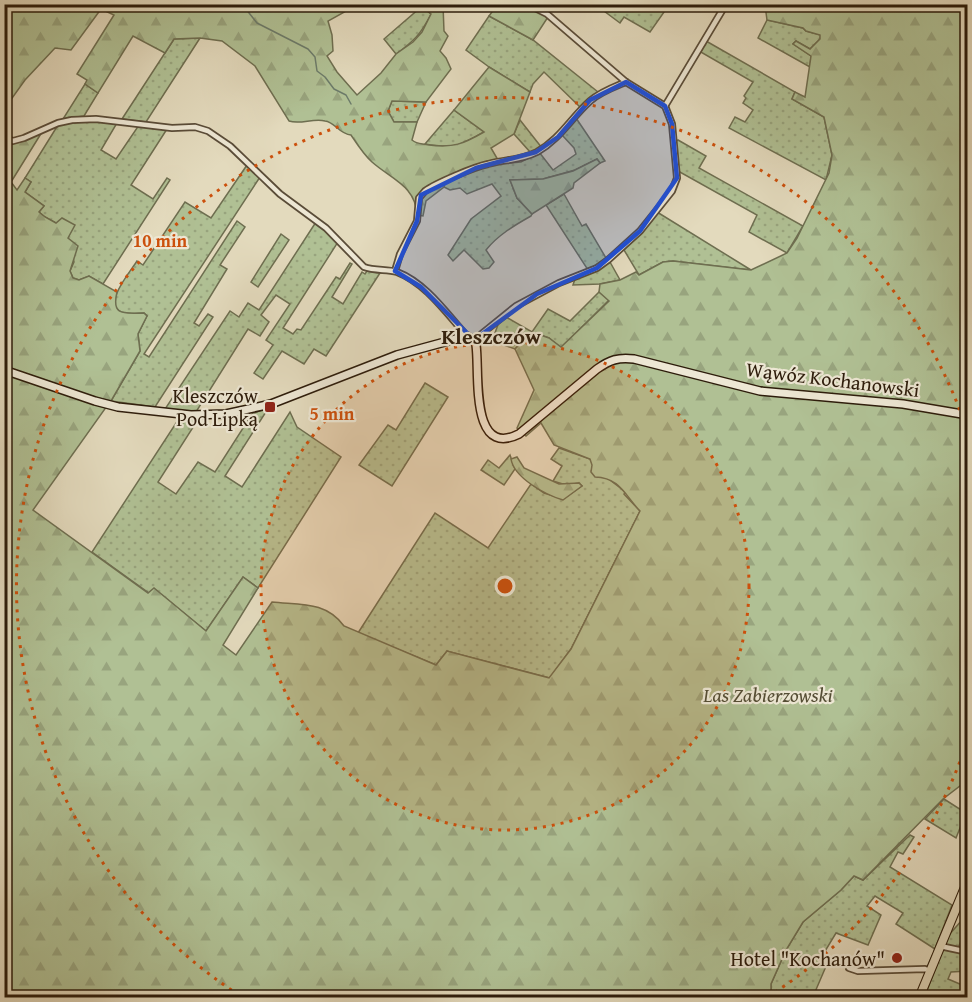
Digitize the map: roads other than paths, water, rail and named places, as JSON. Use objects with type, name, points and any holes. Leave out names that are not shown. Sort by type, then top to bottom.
[{"type":"main road","points":[[920,998],[968,880]]},
{"type":"street","points":[[4,370],[118,407],[192,415],[226,414],[271,404],[397,355],[470,338],[537,294],[597,268],[640,231],[672,191],[676,178],[672,124],[665,106],[626,82],[547,14],[527,4]]},
{"type":"street","points":[[665,106],[726,4]]},
{"type":"street","points":[[395,271],[400,254],[417,221],[419,198],[425,191],[476,168],[514,161],[536,152],[558,137],[590,100],[626,82]]},
{"type":"street","points":[[4,138],[13,141],[58,123],[96,119],[172,128],[195,127],[208,131],[230,146],[280,194],[326,228],[364,267],[373,270],[395,271],[421,287],[470,338]]},
{"type":"street","name":"Wąwóz Kochanowski","points":[[470,338],[477,349],[479,401],[483,422],[497,437],[509,439],[519,434],[609,360],[620,358],[634,359],[760,391],[903,404],[968,415]]},
{"type":"street","points":[[940,946],[968,952]]},
{"type":"street","points":[[849,968],[858,970],[925,969],[930,971]]},
{"type":"waterway","points":[[242,4],[257,23],[308,49],[315,57],[317,71],[334,89],[346,95],[351,104]]},
{"type":"waterway","points":[[934,951],[941,934]]},
{"type":"waterway","points":[[927,967],[933,954]]},
{"type":"place","name":"Kleszczów Pod Lipką","points":[[270,407]]},
{"type":"place","name":"Hotel \"Kochanów\"","points":[[897,958]]},
{"type":"district","name":"Kleszczów","points":[[491,336]]},
{"type":"park label","name":"Las Zabierzowski","points":[[768,694]]}]
